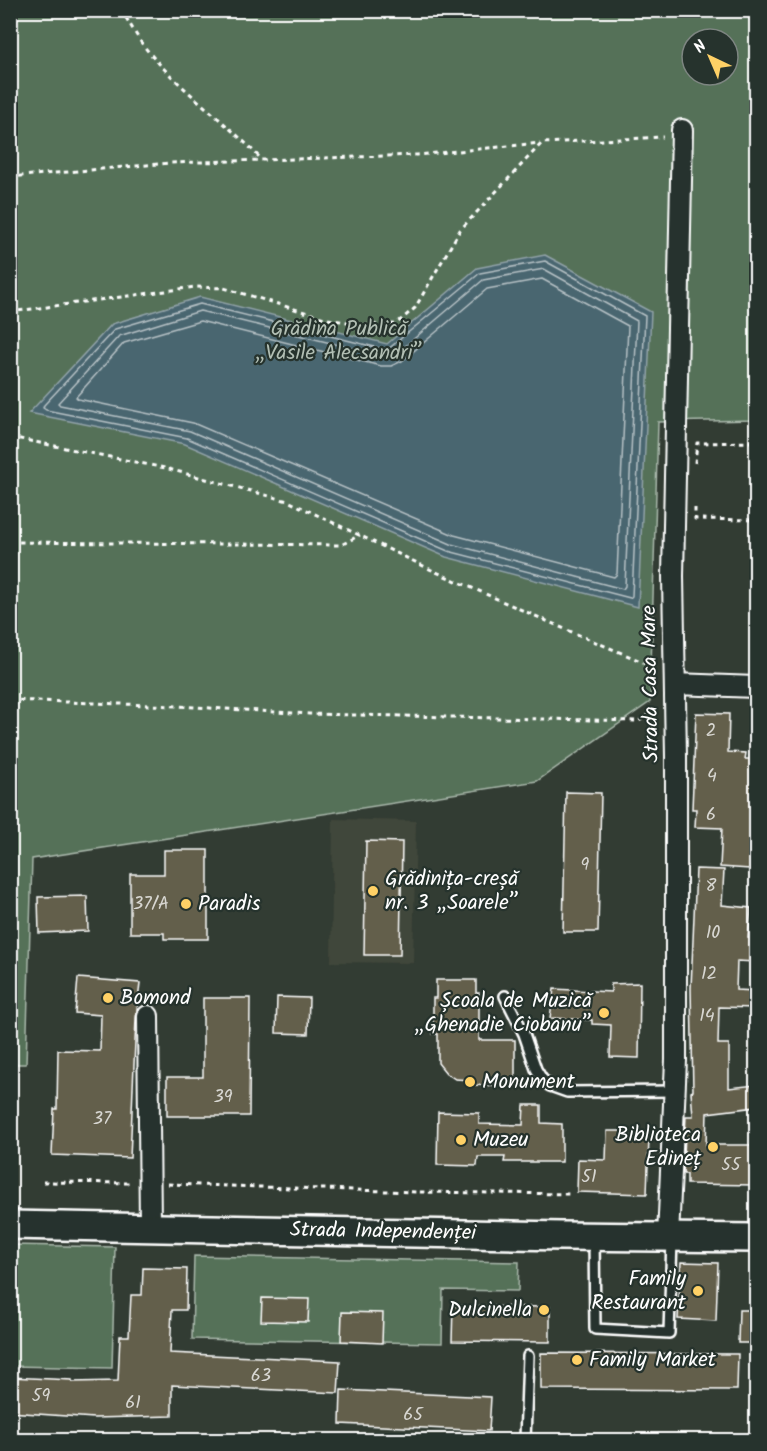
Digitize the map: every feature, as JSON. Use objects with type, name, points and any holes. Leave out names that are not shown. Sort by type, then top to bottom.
[{"type":"main road","name":"Strada Independenței","points":[[10,1225],[756,1238]]},
{"type":"street","name":"Strada Casa Mare","points":[[670,1237],[676,1060],[675,478],[682,133]]},
{"type":"street","points":[[675,685],[756,687]]},
{"type":"street","points":[[148,1016],[150,1227]]},
{"type":"lane","points":[[505,996],[524,1034],[536,1069],[550,1086],[567,1092],[675,1090]]},
{"type":"lane","points":[[594,1236],[595,1329],[669,1333],[670,1237]]},
{"type":"lane","points":[[525,1440],[528,1356]]},
{"type":"path","points":[[121,10],[147,50],[262,160]]},
{"type":"path","points":[[10,177],[170,163],[417,155],[682,133]]},
{"type":"path","points":[[10,312],[195,287],[224,288],[328,319],[365,325],[396,324],[415,308],[460,230],[542,143]]},
{"type":"path","points":[[10,436],[165,468],[288,501],[574,633],[675,685],[639,721],[309,714],[177,706],[10,700]]},
{"type":"path","points":[[675,478],[694,479],[697,443],[756,442]]},
{"type":"path","points":[[694,499],[695,519],[756,520]]},
{"type":"path","points":[[10,542],[341,545],[360,535]]},
{"type":"path","points":[[43,1182],[571,1194]]},
{"type":"shaded area","name":"Grădinița-creșă nr. 3 „Soarele”","points":[[333,819],[416,821],[413,963],[331,962]]},
{"type":"green space","name":"Grădina Publică „Vasile Alecsandri”","points":[[11,11],[756,11],[756,420],[658,422],[650,702],[537,781],[32,859],[26,1064],[11,1064]]},
{"type":"green space","points":[[11,1245],[115,1247],[112,1368],[11,1366]]},
{"type":"green space","points":[[194,1256],[519,1262],[518,1291],[443,1290],[442,1343],[192,1339]]},
{"type":"water","points":[[545,255],[651,312],[638,607],[446,557],[185,444],[29,413],[112,324],[200,297],[387,344],[477,268]]},
{"type":"building","points":[[696,713],[729,714],[728,752],[746,753],[745,759],[756,759],[756,807],[750,869],[720,867],[722,828],[695,827],[696,809],[692,809]]},
{"type":"building","points":[[566,792],[601,793],[598,932],[563,932]]},
{"type":"building","points":[[366,841],[402,842],[400,955],[364,955]]},
{"type":"building","name":"Paradis","points":[[164,850],[208,850],[208,939],[164,939],[164,933],[130,933],[130,874],[164,874]]},
{"type":"building","points":[[696,869],[724,870],[722,905],[751,908],[748,938],[756,939],[756,962],[737,961],[736,990],[756,991],[756,1008],[719,1007],[718,1044],[729,1044],[729,1088],[756,1085],[756,1107],[707,1113],[706,1145],[756,1145],[756,1185],[687,1184],[687,1174],[683,1174],[686,1116],[693,1116],[691,988]]},
{"type":"building","points":[[87,896],[88,931],[39,933],[38,897]]},
{"type":"building","points":[[78,978],[140,983],[136,1018],[130,1158],[52,1155],[54,1109],[57,1109],[58,1050],[100,1051],[101,1015],[75,1013]]},
{"type":"building","points":[[436,980],[476,980],[476,993],[479,993],[479,1040],[515,1040],[515,1081],[502,1081],[499,1086],[472,1085],[472,1080],[455,1079],[438,1063],[438,1034],[433,1034],[433,998],[436,998]]},
{"type":"building","points":[[640,983],[639,1058],[610,1057],[611,1025],[592,1024],[592,1020],[550,1018],[554,989],[611,992],[611,984]]},
{"type":"building","points":[[277,997],[309,998],[308,1034],[276,1033]]},
{"type":"building","points":[[203,998],[250,998],[249,1116],[167,1116],[167,1077],[203,1077]]},
{"type":"building","points":[[524,1105],[541,1105],[541,1123],[562,1124],[562,1162],[504,1162],[505,1157],[478,1157],[477,1166],[437,1165],[438,1112],[479,1113],[479,1124],[523,1125]]},
{"type":"building","points":[[607,1131],[624,1131],[623,1136],[649,1137],[647,1194],[577,1192],[578,1159],[606,1160]]},
{"type":"building","name":"Family Restaurant","points":[[681,1262],[718,1263],[716,1321],[678,1319]]},
{"type":"building","points":[[143,1268],[187,1269],[186,1310],[172,1310],[170,1353],[340,1361],[338,1393],[172,1385],[172,1416],[94,1418],[10,1412],[10,1377],[72,1380],[72,1382],[118,1381],[120,1336],[129,1336],[131,1295],[142,1295]]},
{"type":"building","points":[[262,1298],[309,1299],[308,1322],[261,1321]]},
{"type":"building","points":[[453,1306],[550,1307],[550,1342],[452,1341]]},
{"type":"building","points":[[739,1310],[756,1310],[756,1343],[738,1343]]},
{"type":"building","points":[[342,1312],[383,1313],[382,1343],[341,1341]]},
{"type":"building","points":[[541,1353],[738,1354],[737,1390],[541,1389]]},
{"type":"building","points":[[341,1390],[491,1397],[489,1431],[340,1424]]},
{"type":"place","name":"Grădinița-creșă nr. 3 „Soarele”","points":[[373,891]]},
{"type":"place","name":"Paradis","points":[[186,904]]},
{"type":"place","name":"Bomond","points":[[108,998]]},
{"type":"place","name":"Școala de Muzică „Ghenadie Ciobanu”","points":[[604,1013]]},
{"type":"place","name":"Monument","points":[[470,1082]]},
{"type":"place","name":"Muzeu","points":[[461,1140]]},
{"type":"place","name":"Biblioteca Edineț","points":[[713,1147]]},
{"type":"place","name":"Family Restaurant","points":[[698,1291]]},
{"type":"place","name":"Dulcinella","points":[[544,1310]]},
{"type":"place","name":"Family Market","points":[[577,1360]]}]
